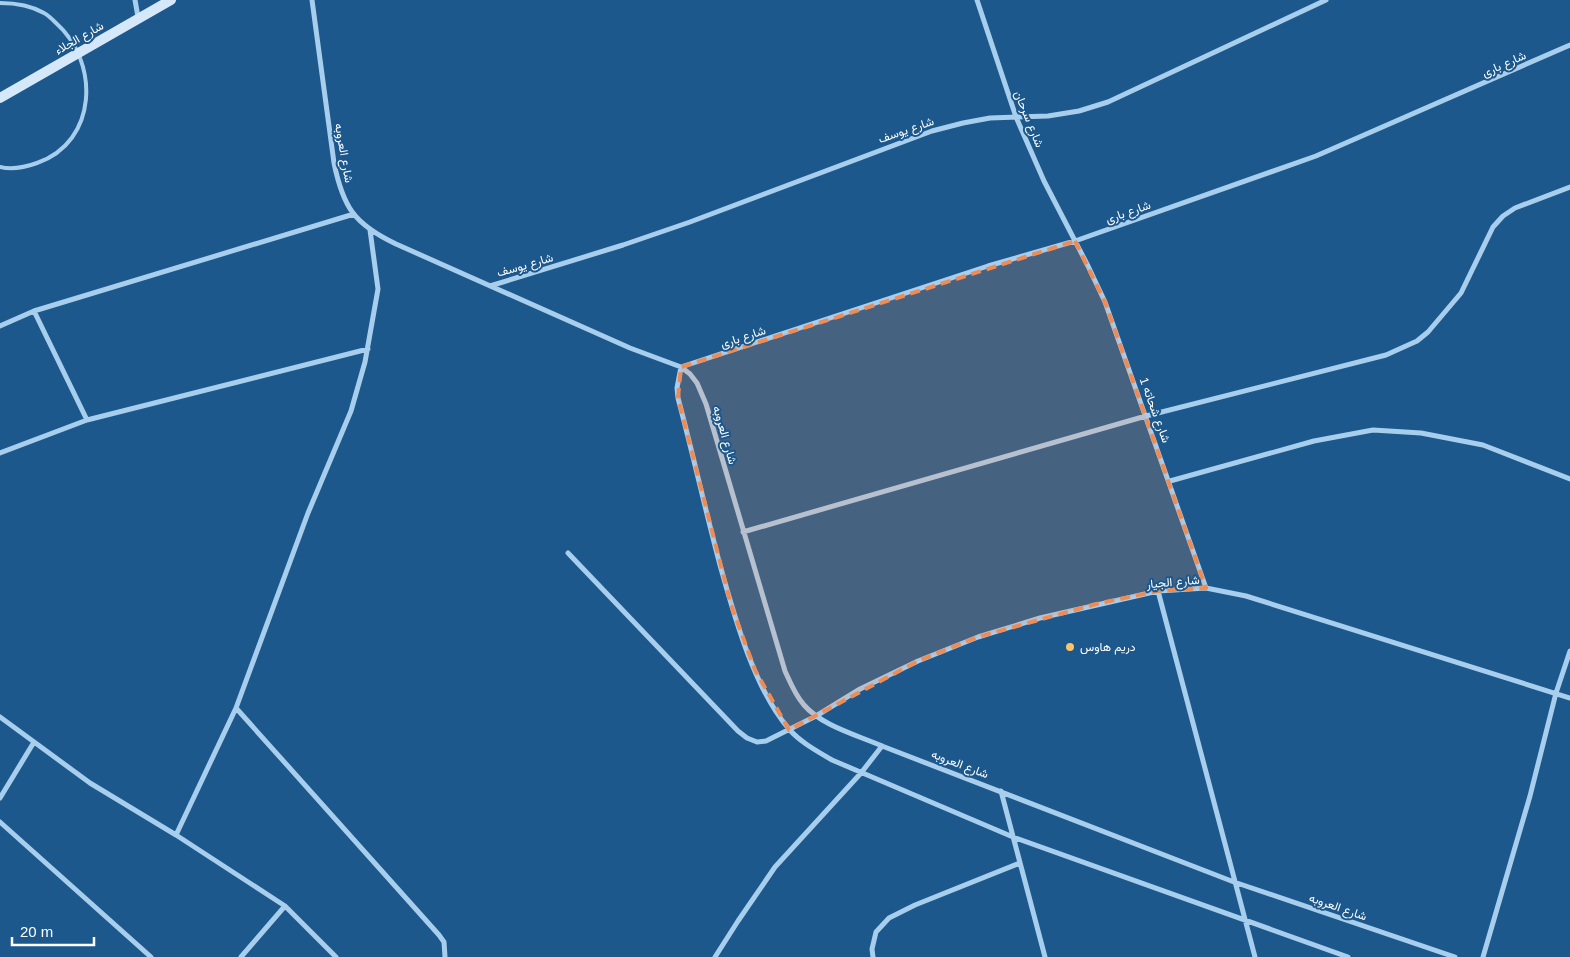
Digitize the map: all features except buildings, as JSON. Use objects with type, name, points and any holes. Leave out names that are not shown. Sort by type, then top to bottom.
[{"type":"street","points":[[136,0],[138,18]]},
{"type":"street","name":"شارع الجلاء","points":[[0,98],[171,0]]},
{"type":"street","name":"شارع العروبه","points":[[312,0],[338,184],[345,202],[360,222],[370,230],[396,244],[630,348],[681,367],[690,374],[703,394],[785,670],[793,688],[804,705],[816,716],[882,746],[1234,882],[1454,957]]},
{"type":"street","name":"شارع سرحان","points":[[977,0],[1016,117],[1044,181],[1075,241]]},
{"type":"street","name":"شارع يوسف","points":[[490,286],[624,245],[690,222],[932,131],[972,121],[1048,116],[1108,102],[1326,0]]},
{"type":"street","name":"شارع بارى","points":[[681,367],[988,266],[1075,241],[1316,156],[1570,45]]},
{"type":"street","points":[[743,532],[1146,416],[1386,355],[1417,341],[1428,332],[1461,292],[1494,228],[1503,216],[1515,208],[1570,187]]},
{"type":"street","points":[[0,326],[34,311],[354,214]]},
{"type":"street","points":[[176,835],[236,708],[308,513],[351,411],[368,349],[378,289],[370,230]]},
{"type":"street","name":"شارع شحاته 1","points":[[1075,241],[1105,302],[1170,481],[1206,588]]},
{"type":"street","points":[[34,311],[87,420]]},
{"type":"street","points":[[0,453],[87,420],[368,349]]},
{"type":"street","points":[[681,367],[677,388],[678,398],[731,605],[755,670],[772,704],[789,730],[832,760],[1013,837],[1348,957]]},
{"type":"street","points":[[1170,481],[1314,441],[1373,430],[1422,433],[1483,445],[1570,479]]},
{"type":"street","name":"شارع الجيار","points":[[568,553],[738,731],[747,738],[757,742],[766,741],[789,730],[860,689],[918,661],[978,637],[1040,618],[1158,591],[1206,588],[1246,596],[1570,698]]},
{"type":"street","points":[[1158,591],[1255,957]]},
{"type":"street","points":[[1483,957],[1530,796],[1556,693],[1570,651]]},
{"type":"street","points":[[236,708],[439,935],[444,942],[444,957]]},
{"type":"street","points":[[0,717],[90,783],[176,835],[285,906],[336,957]]},
{"type":"street","points":[[0,798],[34,742]]},
{"type":"street","points":[[715,957],[775,866],[861,773],[882,746]]},
{"type":"street","points":[[1001,791],[1046,957]]},
{"type":"street","points":[[0,822],[151,957]]},
{"type":"street","points":[[874,957],[872,949],[876,932],[889,918],[915,905],[1020,863]]},
{"type":"street","points":[[241,957],[285,906]]},
{"type":"lane","points":[[0,3],[20,3],[45,13],[65,31],[79,52],[85,77],[87,101],[81,124],[68,144],[50,159],[27,167],[0,167]]},
{"type":"highlighted area","points":[[1075,241],[1105,302],[1206,588],[1158,591],[1096,604],[978,637],[918,661],[789,730],[755,670],[731,605],[678,398],[681,367]]},
{"type":"place","name":"دريم هاوس","points":[[1070,647]]}]
